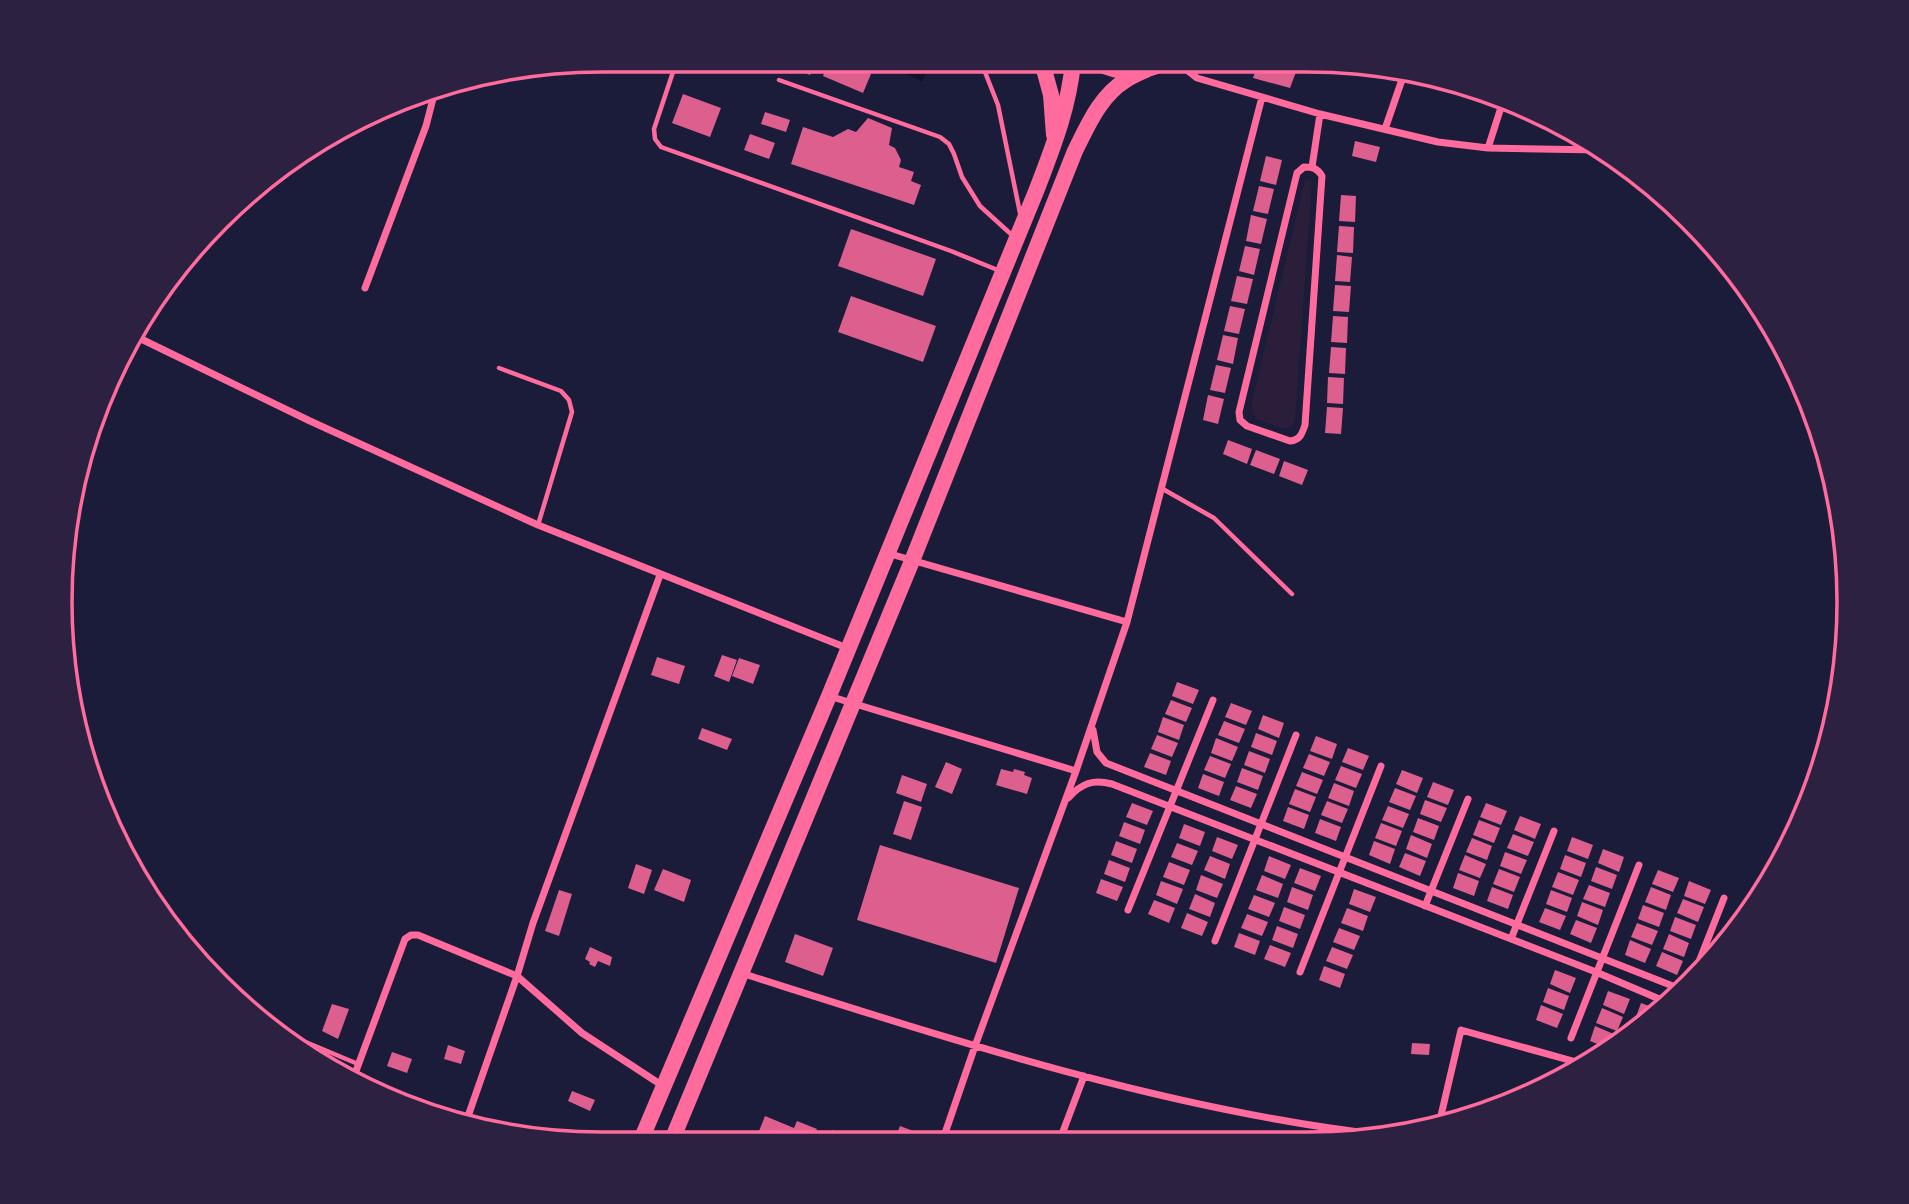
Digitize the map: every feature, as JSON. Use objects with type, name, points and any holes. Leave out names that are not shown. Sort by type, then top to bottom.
[{"type":"highway","points":[[1045,72],[1051,95],[1054,143]]},
{"type":"highway","points":[[644,1132],[829,696],[1020,232],[1065,111],[1072,72]]},
{"type":"highway","points":[[675,1132],[854,704],[1075,151],[1094,112],[1125,80],[1142,72]]},
{"type":"street","points":[[1190,72],[1198,78],[1320,114],[1438,142],[1488,148],[1584,150]]},
{"type":"street","points":[[1385,130],[1402,81]]},
{"type":"street","points":[[945,1132],[1127,622],[1262,97]]},
{"type":"street","points":[[365,288],[426,126],[433,100]]},
{"type":"street","points":[[1488,148],[1501,109]]},
{"type":"street","points":[[1312,167],[1320,114]]},
{"type":"street","points":[[1304,167],[1312,167],[1322,176],[1305,425],[1301,435],[1290,441],[1247,426],[1240,420],[1239,412],[1297,173],[1304,167]]},
{"type":"street","points":[[142,339],[310,421],[538,525],[847,648]]},
{"type":"street","points":[[887,553],[1127,622]]},
{"type":"street","points":[[469,1115],[533,923],[660,575]]},
{"type":"street","points":[[829,696],[1076,771]]},
{"type":"street","points":[[1128,910],[1213,700]]},
{"type":"street","points":[[1093,723],[1096,747],[1101,759],[1122,769],[1673,986]]},
{"type":"street","points":[[1215,941],[1297,735]]},
{"type":"street","points":[[1300,972],[1381,766]]},
{"type":"street","points":[[1116,785],[1122,769]]},
{"type":"street","points":[[1065,802],[1084,783],[1101,781],[1116,785],[1659,999]]},
{"type":"street","points":[[1425,906],[1468,799]]},
{"type":"street","points":[[1511,939],[1554,831]]},
{"type":"street","points":[[1571,1038],[1639,865]]},
{"type":"street","points":[[1701,958],[1724,898]]},
{"type":"street","points":[[356,1071],[405,939],[418,935],[517,976],[582,1032],[663,1086]]},
{"type":"street","points":[[741,973],[975,1046],[1084,1076],[1255,1116],[1351,1130]]},
{"type":"street","points":[[1441,1115],[1461,1030],[1572,1061]]},
{"type":"street","points":[[1063,1132],[1084,1076]]},
{"type":"lane","points":[[673,72],[654,129],[655,139],[661,147],[1003,272]]},
{"type":"lane","points":[[985,72],[998,105],[1020,232]]},
{"type":"lane","points":[[779,80],[940,137],[949,144],[962,177],[979,206],[1020,232]]},
{"type":"lane","points":[[499,368],[561,391],[572,406],[538,525]]},
{"type":"lane","points":[[1160,488],[1214,518],[1292,594]]},
{"type":"lane","points":[[306,1042],[358,1064]]},
{"type":"shaded area","points":[[903,72],[927,72],[922,82]]},
{"type":"shaded area","points":[[1309,179],[1312,182],[1295,419],[1291,427],[1283,429],[1257,419],[1251,405],[1305,181]]},
{"type":"building","points":[[825,72],[871,74],[863,93],[823,76]]},
{"type":"building","points":[[1255,72],[1296,72],[1290,88],[1253,78]]},
{"type":"building","points":[[683,94],[721,108],[710,137],[672,123]]},
{"type":"building","points":[[765,112],[790,120],[786,132],[761,124]]},
{"type":"building","points":[[868,118],[892,128],[889,145],[895,148],[901,160],[899,167],[914,172],[911,181],[921,185],[914,205],[791,164],[803,127],[833,137],[848,129],[856,132]]},
{"type":"building","points":[[750,134],[775,143],[769,159],[744,150]]},
{"type":"building","points":[[1355,141],[1380,147],[1376,162],[1352,156]]},
{"type":"building","points":[[1266,156],[1282,160],[1276,185],[1260,181]]},
{"type":"building","points":[[1259,186],[1274,189],[1268,214],[1253,211]]},
{"type":"building","points":[[1341,195],[1356,196],[1355,222],[1339,221]]},
{"type":"building","points":[[1251,215],[1267,219],[1261,244],[1246,241]]},
{"type":"building","points":[[1339,226],[1354,227],[1353,253],[1337,252]]},
{"type":"building","points":[[851,229],[936,259],[923,296],[838,266]]},
{"type":"building","points":[[1245,246],[1260,249],[1254,275],[1239,271]]},
{"type":"building","points":[[1337,255],[1352,257],[1350,282],[1335,281]]},
{"type":"building","points":[[1237,276],[1253,279],[1247,304],[1231,301]]},
{"type":"building","points":[[1335,285],[1351,286],[1349,312],[1333,311]]},
{"type":"building","points":[[851,296],[936,326],[923,362],[838,332]]},
{"type":"building","points":[[1230,306],[1245,309],[1239,334],[1224,331]]},
{"type":"building","points":[[1333,316],[1348,317],[1347,343],[1331,342]]},
{"type":"building","points":[[1223,335],[1238,338],[1233,364],[1217,360]]},
{"type":"building","points":[[1331,347],[1346,348],[1345,374],[1329,373]]},
{"type":"building","points":[[1216,365],[1231,368],[1225,393],[1210,390]]},
{"type":"building","points":[[1328,377],[1344,378],[1343,404],[1327,403]]},
{"type":"building","points":[[1208,395],[1224,399],[1218,424],[1203,420]]},
{"type":"building","points":[[1327,407],[1343,408],[1341,434],[1325,433]]},
{"type":"building","points":[[1228,440],[1252,449],[1247,464],[1223,454]]},
{"type":"building","points":[[1256,450],[1280,459],[1274,474],[1250,465]]},
{"type":"building","points":[[1284,461],[1308,470],[1302,485],[1279,476]]},
{"type":"building","points":[[722,655],[737,660],[729,682],[714,676]]},
{"type":"building","points":[[657,657],[685,666],[679,684],[651,675]]},
{"type":"building","points":[[739,658],[760,665],[753,684],[732,676]]},
{"type":"building","points":[[1177,682],[1199,690],[1193,704],[1172,696]]},
{"type":"building","points":[[1171,700],[1192,708],[1186,722],[1165,714]]},
{"type":"building","points":[[1231,703],[1252,711],[1246,725],[1225,717]]},
{"type":"building","points":[[1263,715],[1284,723],[1279,738],[1258,729]]},
{"type":"building","points":[[1163,717],[1184,725],[1179,740],[1158,732]]},
{"type":"building","points":[[1224,721],[1245,729],[1239,743],[1218,735]]},
{"type":"building","points":[[702,728],[732,739],[727,750],[698,739]]},
{"type":"building","points":[[1256,733],[1277,741],[1272,755],[1251,747]]},
{"type":"building","points":[[1157,735],[1178,743],[1172,757],[1151,749]]},
{"type":"building","points":[[1316,736],[1337,744],[1332,759],[1310,751]]},
{"type":"building","points":[[1216,738],[1238,747],[1232,761],[1211,753]]},
{"type":"building","points":[[1348,748],[1369,756],[1363,770],[1342,762]]},
{"type":"building","points":[[1249,751],[1270,759],[1265,773],[1244,765]]},
{"type":"building","points":[[1150,753],[1171,761],[1166,775],[1144,767]]},
{"type":"building","points":[[1309,754],[1330,762],[1324,776],[1303,768]]},
{"type":"building","points":[[1210,756],[1231,764],[1225,778],[1204,770]]},
{"type":"building","points":[[946,762],[962,769],[952,794],[935,787]]},
{"type":"building","points":[[1341,766],[1362,774],[1356,788],[1335,780]]},
{"type":"building","points":[[1242,768],[1263,776],[1258,790],[1237,782]]},
{"type":"building","points":[[1001,769],[1025,772],[1024,775],[1032,778],[1027,794],[996,785]]},
{"type":"building","points":[[1402,770],[1423,778],[1417,793],[1396,784]]},
{"type":"building","points":[[1302,772],[1323,780],[1317,794],[1296,786]]},
{"type":"building","points":[[1203,774],[1224,782],[1219,796],[1198,788]]},
{"type":"building","points":[[902,775],[927,784],[921,802],[896,793]]},
{"type":"building","points":[[1433,782],[1454,790],[1448,805],[1427,797]]},
{"type":"building","points":[[1334,783],[1354,791],[1349,806],[1328,798]]},
{"type":"building","points":[[1236,786],[1257,794],[1251,808],[1230,800]]},
{"type":"building","points":[[1395,788],[1416,796],[1410,810],[1389,802]]},
{"type":"building","points":[[1295,789],[1316,797],[1310,812],[1289,804]]},
{"type":"building","points":[[1425,800],[1447,808],[1441,822],[1420,814]]},
{"type":"building","points":[[904,801],[922,807],[911,840],[893,834]]},
{"type":"building","points":[[1327,801],[1348,809],[1342,823],[1321,815]]},
{"type":"building","points":[[1132,803],[1153,811],[1147,825],[1126,817]]},
{"type":"building","points":[[1486,803],[1507,811],[1501,825],[1480,817]]},
{"type":"building","points":[[1388,806],[1409,814],[1403,828],[1382,820]]},
{"type":"building","points":[[1288,807],[1309,815],[1304,829],[1283,821]]},
{"type":"building","points":[[1520,816],[1541,824],[1535,839],[1514,830]]},
{"type":"building","points":[[1418,818],[1439,826],[1434,840],[1413,832]]},
{"type":"building","points":[[1320,819],[1341,827],[1336,841],[1315,833]]},
{"type":"building","points":[[1479,820],[1500,828],[1494,843],[1473,835]]},
{"type":"building","points":[[1124,822],[1145,830],[1140,844],[1119,836]]},
{"type":"building","points":[[1381,823],[1402,831],[1396,846],[1375,838]]},
{"type":"building","points":[[1184,824],[1205,832],[1200,846],[1179,838]]},
{"type":"building","points":[[1513,834],[1534,842],[1528,856],[1507,848]]},
{"type":"building","points":[[1411,835],[1432,844],[1427,858],[1406,849]]},
{"type":"building","points":[[1217,837],[1238,845],[1232,859],[1212,851]]},
{"type":"building","points":[[1572,837],[1593,845],[1588,859],[1567,851]]},
{"type":"building","points":[[1472,838],[1492,846],[1487,860],[1466,852]]},
{"type":"building","points":[[1116,841],[1137,849],[1132,863],[1111,855]]},
{"type":"building","points":[[1374,841],[1395,849],[1390,864],[1369,855]]},
{"type":"building","points":[[1177,843],[1198,851],[1192,865],[1171,857]]},
{"type":"building","points":[[880,845],[1019,888],[996,963],[857,920]]},
{"type":"building","points":[[1603,849],[1624,857],[1619,872],[1598,863]]},
{"type":"building","points":[[1505,852],[1527,860],[1521,874],[1500,866]]},
{"type":"building","points":[[1405,853],[1426,861],[1420,876],[1399,867]]},
{"type":"building","points":[[1465,855],[1486,864],[1480,878],[1459,870]]},
{"type":"building","points":[[1565,855],[1586,863],[1581,877],[1560,869]]},
{"type":"building","points":[[1210,856],[1230,864],[1225,879],[1204,870]]},
{"type":"building","points":[[1269,856],[1291,865],[1285,879],[1264,871]]},
{"type":"building","points":[[1109,860],[1130,868],[1125,882],[1104,874]]},
{"type":"building","points":[[1169,862],[1190,870],[1184,885],[1163,877]]},
{"type":"building","points":[[636,864],[652,870],[644,894],[628,888]]},
{"type":"building","points":[[1596,867],[1617,875],[1612,889],[1591,881]]},
{"type":"building","points":[[1300,868],[1321,876],[1315,891],[1294,883]]},
{"type":"building","points":[[663,869],[691,880],[684,902],[654,890]]},
{"type":"building","points":[[1499,869],[1520,877],[1514,892],[1493,884]]},
{"type":"building","points":[[1658,870],[1679,878],[1673,892],[1652,884]]},
{"type":"building","points":[[1558,872],[1579,880],[1573,895],[1552,887]]},
{"type":"building","points":[[1458,873],[1479,881],[1474,896],[1453,888]]},
{"type":"building","points":[[1201,875],[1223,884],[1217,898],[1196,890]]},
{"type":"building","points":[[1262,875],[1283,884],[1278,898],[1256,890]]},
{"type":"building","points":[[1101,879],[1123,887],[1117,901],[1096,893]]},
{"type":"building","points":[[1161,881],[1183,889],[1177,904],[1156,895]]},
{"type":"building","points":[[1689,881],[1711,890],[1705,904],[1684,896]]},
{"type":"building","points":[[1589,885],[1610,893],[1605,907],[1583,899]]},
{"type":"building","points":[[1292,887],[1313,895],[1308,910],[1287,902]]},
{"type":"building","points":[[1492,887],[1513,895],[1508,909],[1487,901]]},
{"type":"building","points":[[1651,887],[1671,895],[1666,910],[1645,902]]},
{"type":"building","points":[[1354,889],[1376,897],[1370,912],[1349,904]]},
{"type":"building","points":[[559,890],[572,894],[559,936],[545,931]]},
{"type":"building","points":[[1551,890],[1572,898],[1567,912],[1546,904]]},
{"type":"building","points":[[1195,894],[1215,903],[1210,917],[1189,909]]},
{"type":"building","points":[[1254,895],[1275,903],[1269,917],[1248,909]]},
{"type":"building","points":[[1683,899],[1704,907],[1698,922],[1677,913]]},
{"type":"building","points":[[1154,900],[1175,908],[1169,923],[1148,914]]},
{"type":"building","points":[[1582,902],[1603,910],[1598,925],[1577,916]]},
{"type":"building","points":[[1643,905],[1664,913],[1659,927],[1638,919]]},
{"type":"building","points":[[1284,907],[1305,915],[1300,929],[1279,921]]},
{"type":"building","points":[[1347,908],[1368,916],[1363,931],[1341,923]]},
{"type":"building","points":[[1545,908],[1566,916],[1560,930],[1539,922]]},
{"type":"building","points":[[1187,913],[1208,922],[1202,936],[1181,928]]},
{"type":"building","points":[[1247,914],[1268,922],[1262,936],[1241,928]]},
{"type":"building","points":[[1675,917],[1696,925],[1691,939],[1670,931]]},
{"type":"building","points":[[1576,920],[1597,928],[1591,943],[1570,934]]},
{"type":"building","points":[[1637,923],[1658,931],[1652,945],[1631,937]]},
{"type":"building","points":[[1277,926],[1298,934],[1293,948],[1272,940]]},
{"type":"building","points":[[1339,928],[1360,936],[1354,950],[1333,942]]},
{"type":"building","points":[[1239,933],[1260,941],[1255,955],[1234,947]]},
{"type":"building","points":[[795,934],[833,948],[823,976],[785,962]]},
{"type":"building","points":[[1669,934],[1689,943],[1684,957],[1663,949]]},
{"type":"building","points":[[1630,940],[1651,949],[1645,963],[1625,955]]},
{"type":"building","points":[[1270,945],[1291,953],[1285,967],[1264,959]]},
{"type":"building","points":[[590,947],[612,957],[610,966],[598,961],[595,967],[589,964],[585,959]]},
{"type":"building","points":[[1332,947],[1353,955],[1347,969],[1326,961]]},
{"type":"building","points":[[1662,952],[1683,961],[1677,975],[1656,966]]},
{"type":"building","points":[[1324,966],[1345,974],[1340,988],[1319,980]]},
{"type":"building","points":[[1555,970],[1576,978],[1570,993],[1550,984]]},
{"type":"building","points":[[1548,988],[1569,996],[1564,1010],[1543,1002]]},
{"type":"building","points":[[1608,991],[1630,999],[1624,1014],[1603,1005]]},
{"type":"building","points":[[1641,1003],[1650,1006],[1637,1017]]},
{"type":"building","points":[[332,1004],[349,1009],[338,1039],[322,1031]]},
{"type":"building","points":[[1541,1005],[1563,1014],[1557,1028],[1536,1020]]},
{"type":"building","points":[[1602,1008],[1623,1017],[1617,1031],[1596,1023]]},
{"type":"building","points":[[1595,1026],[1614,1034],[1599,1045],[1590,1041]]},
{"type":"building","points":[[1412,1043],[1430,1044],[1429,1055],[1411,1054]]},
{"type":"building","points":[[448,1045],[465,1051],[461,1064],[444,1059]]},
{"type":"building","points":[[392,1052],[412,1059],[407,1073],[387,1066]]},
{"type":"building","points":[[572,1091],[595,1100],[590,1111],[568,1101]]},
{"type":"building","points":[[765,1116],[794,1128],[797,1121],[817,1129],[816,1132],[759,1132]]},
{"type":"building","points":[[900,1126],[916,1132],[898,1132]]}]
